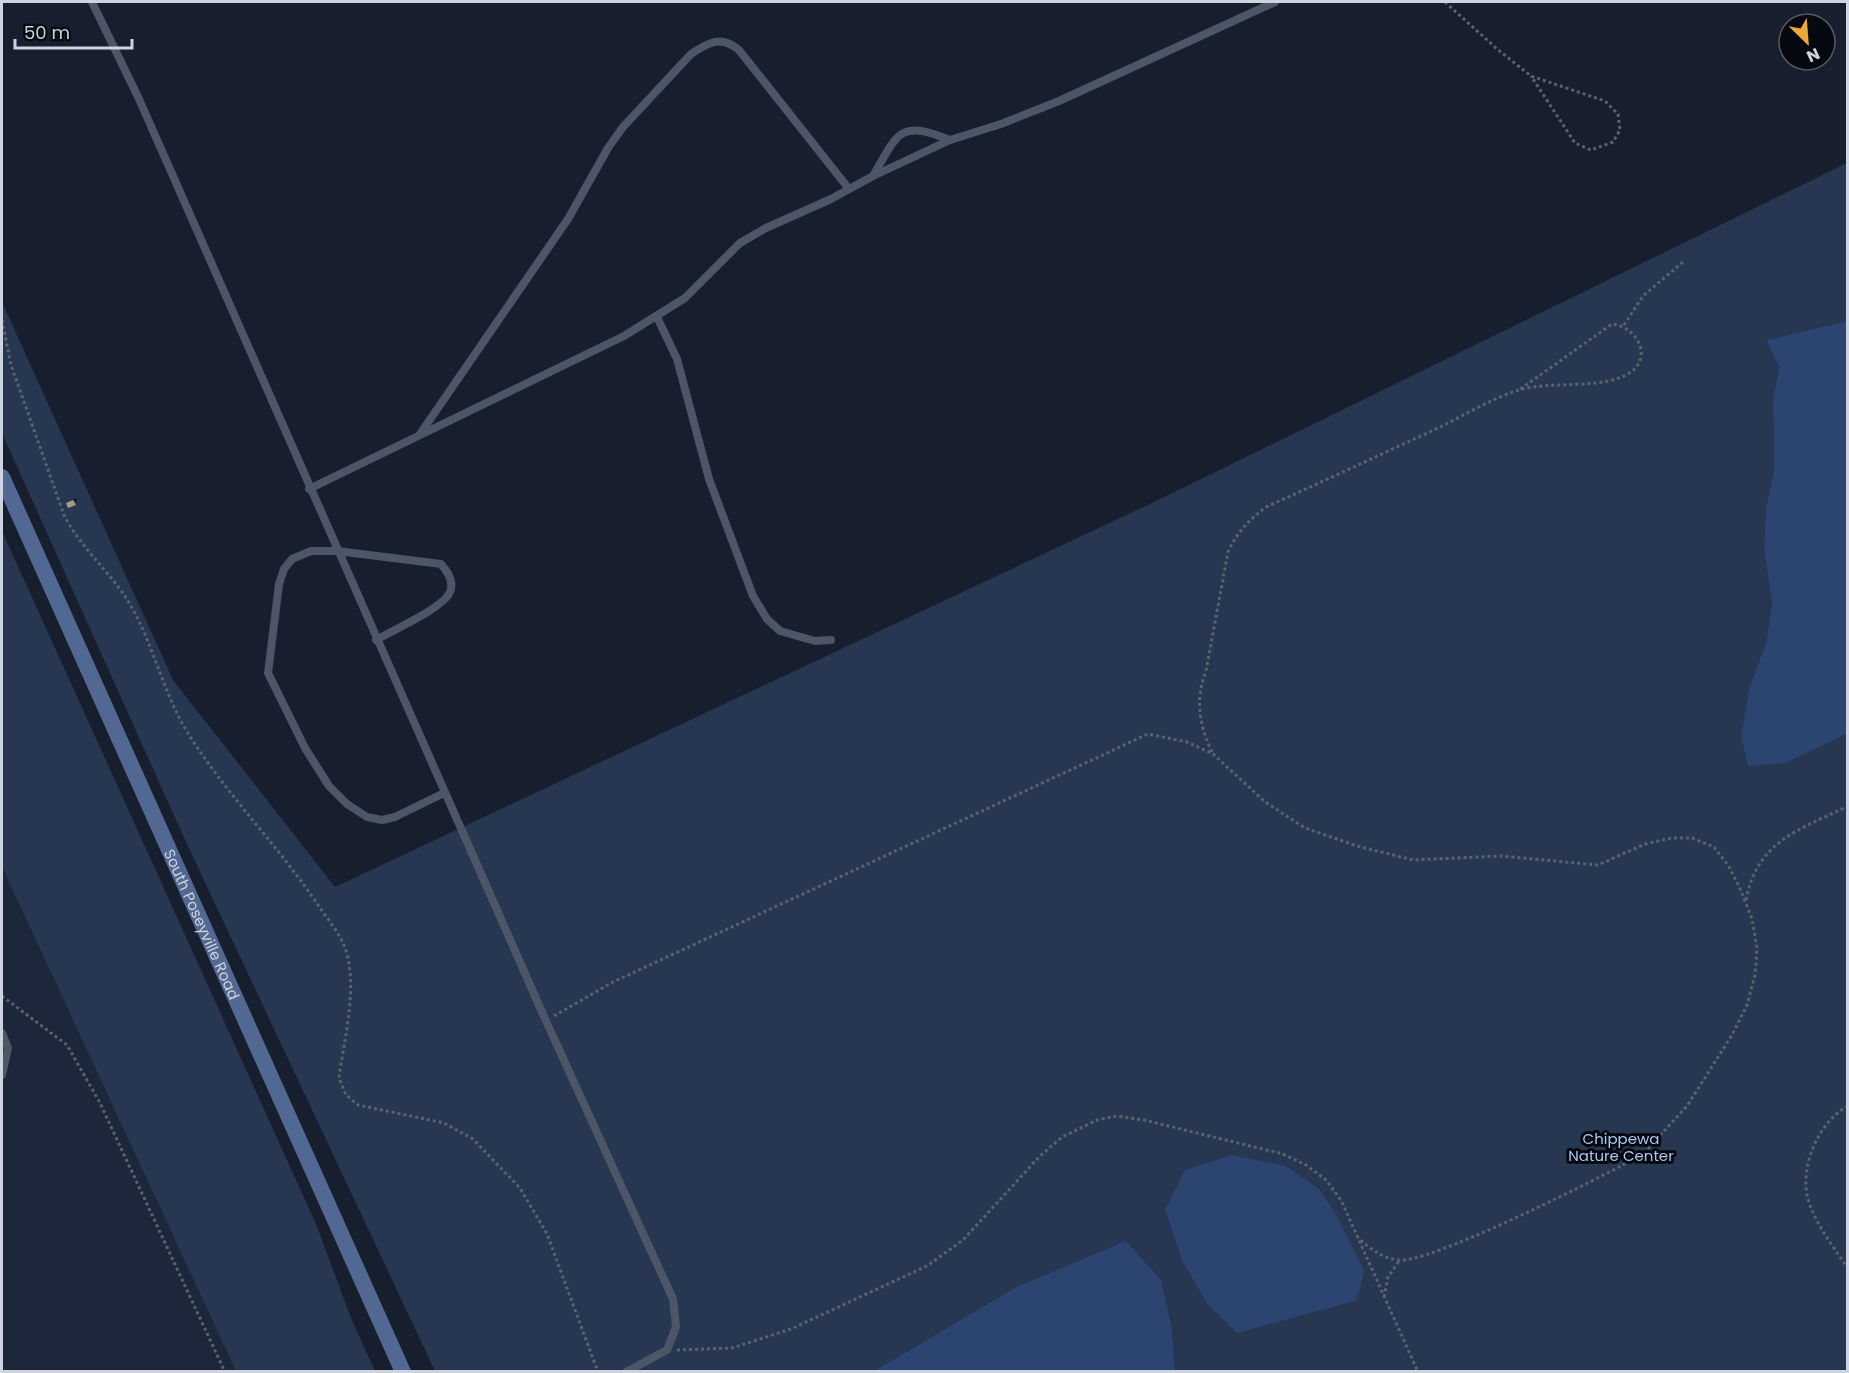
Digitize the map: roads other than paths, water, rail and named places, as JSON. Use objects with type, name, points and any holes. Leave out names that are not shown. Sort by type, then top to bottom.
[{"type":"main road","name":"South Poseyville Road","points":[[2,477],[403,1371]]},
{"type":"lane","points":[[92,2],[139,99],[444,793],[673,1299],[676,1327],[667,1350],[626,1371]]},
{"type":"lane","points":[[309,489],[604,346],[657,317],[685,298],[740,243],[950,140],[1001,124],[1059,101],[1275,2]]},
{"type":"lane","points":[[420,435],[562,228],[623,127],[691,54],[705,45],[719,40],[729,42],[739,50],[849,189]]},
{"type":"lane","points":[[873,176],[894,140],[904,132],[920,129],[950,140]]},
{"type":"lane","points":[[657,317],[677,359],[709,479],[753,596],[767,619],[780,631],[815,641],[831,640]]},
{"type":"lane","points":[[376,639],[436,606],[449,595],[451,585],[448,572],[441,564],[428,561],[383,559],[337,551],[311,551],[292,559],[284,569],[279,584],[268,673],[328,786],[347,804],[368,817],[382,820],[395,817],[444,793]]},
{"type":"lane","points":[[2,1033],[8,1048],[2,1075]]},
{"type":"park label","name":"Chippewa Nature Center","points":[[1621,1146]]}]
